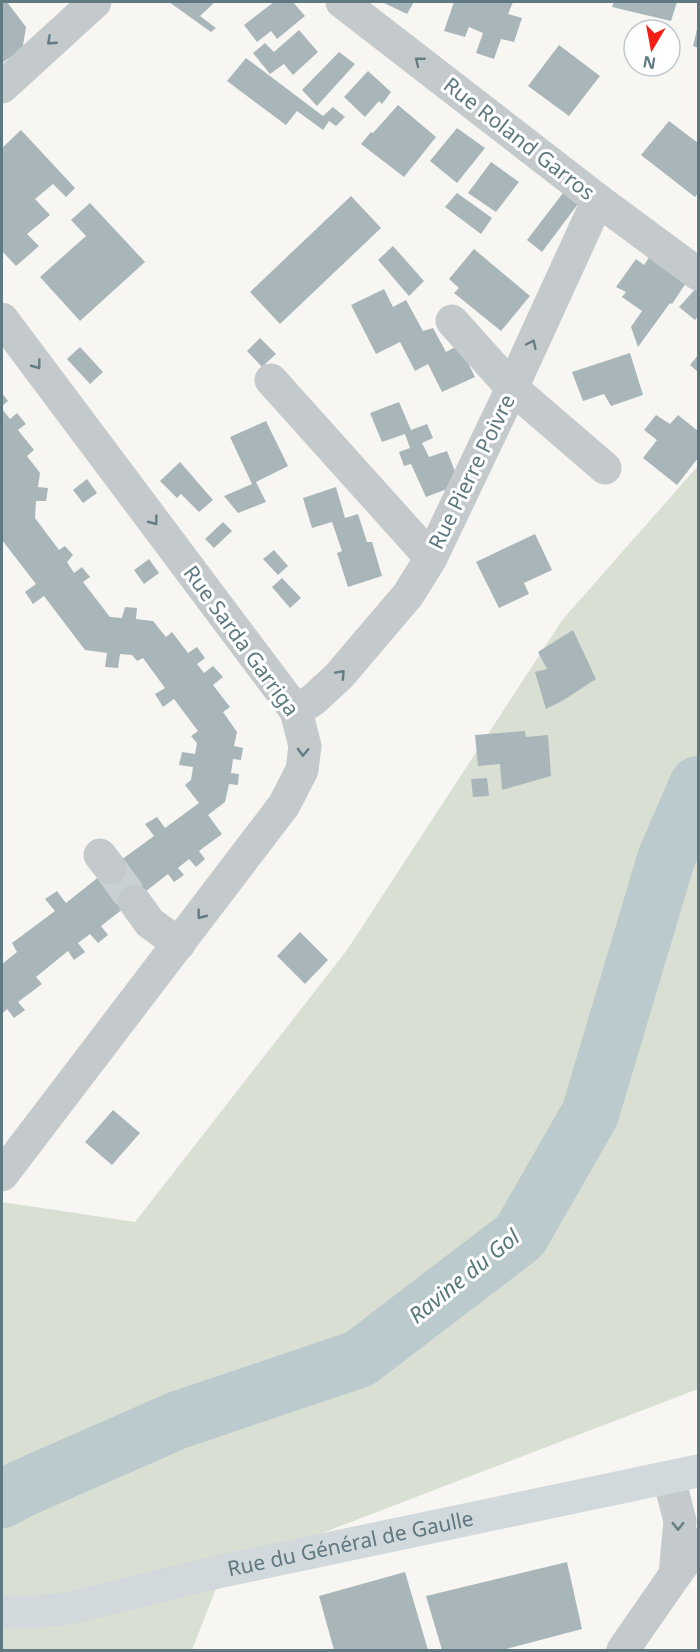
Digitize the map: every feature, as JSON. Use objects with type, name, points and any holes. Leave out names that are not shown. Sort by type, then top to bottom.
[{"type":"main road","name":"Rue du Général de Gaulle","points":[[2,1612],[39,1612],[69,1608],[222,1571],[684,1474]]},
{"type":"street","points":[[2,87],[94,2]]},
{"type":"street","name":"Rue Roland Garros","points":[[342,2],[598,200],[699,274]]},
{"type":"street","name":"Rue Pierre Poivre","points":[[296,711],[314,700],[339,676],[408,595],[431,558],[598,200]]},
{"type":"street","name":"Rue Sarda Garriga","points":[[2,319],[296,711],[305,746],[302,770],[284,805],[2,1175]]},
{"type":"street","points":[[452,321],[512,388],[605,468]]},
{"type":"street","points":[[271,380],[431,558]]},
{"type":"street","points":[[134,901],[150,923],[179,944]]},
{"type":"street","points":[[675,1575],[684,1474]]},
{"type":"street","points":[[623,1650],[699,1544]]},
{"type":"shaded area","points":[[698,466],[698,1389],[223,1571],[192,1650],[2,1650],[2,1202],[135,1222],[347,950],[563,619]]},
{"type":"building","points":[[2,2],[7,2],[26,27],[22,52],[2,63]]},
{"type":"building","points":[[169,2],[215,2],[200,16],[216,28],[211,32]]},
{"type":"building","points":[[274,2],[293,2],[305,16],[277,39],[271,31],[257,42],[244,25]]},
{"type":"building","points":[[382,2],[414,2],[407,14]]},
{"type":"building","points":[[454,2],[513,2],[508,14],[522,18],[514,42],[501,39],[494,59],[476,53],[483,33],[469,27],[465,37],[444,31]]},
{"type":"building","points":[[614,2],[677,2],[672,18],[658,18],[612,7]]},
{"type":"building","points":[[698,25],[698,48],[693,46]]},
{"type":"building","points":[[299,30],[318,52],[293,75],[284,64],[270,74],[253,53],[265,43],[274,52]]},
{"type":"building","points":[[559,45],[600,76],[569,116],[528,86]]},
{"type":"building","points":[[339,52],[355,64],[317,106],[302,90]]},
{"type":"building","points":[[246,58],[323,116],[333,107],[345,117],[336,126],[329,121],[323,130],[297,111],[286,125],[227,81]]},
{"type":"building","points":[[368,71],[391,92],[382,104],[379,101],[365,117],[344,97]]},
{"type":"building","points":[[398,105],[436,137],[404,177],[361,144]]},
{"type":"building","points":[[669,121],[698,143],[698,193],[695,197],[641,155]]},
{"type":"building","points":[[457,128],[485,148],[457,183],[430,161]]},
{"type":"building","points":[[21,130],[75,188],[66,197],[53,184],[35,199],[50,215],[27,234],[39,246],[16,266],[2,251],[2,148]]},
{"type":"building","points":[[491,162],[519,182],[496,212],[468,193]]},
{"type":"building","points":[[457,193],[492,218],[481,234],[445,207]]},
{"type":"building","points":[[563,193],[578,204],[542,252],[527,240]]},
{"type":"building","points":[[351,196],[381,228],[280,324],[250,292]]},
{"type":"building","points":[[90,203],[145,262],[80,321],[40,277],[86,236],[71,220]]},
{"type":"building","points":[[393,246],[424,281],[409,296],[378,260]]},
{"type":"building","points":[[474,249],[530,296],[501,331],[454,293],[459,288],[449,279]]},
{"type":"building","points":[[654,250],[690,277],[638,347],[631,327],[642,311],[622,297],[626,292],[616,287],[636,259],[644,265]]},
{"type":"building","points":[[698,286],[698,316],[695,320],[679,307]]},
{"type":"building","points":[[384,289],[393,307],[406,300],[423,331],[433,328],[446,352],[459,345],[475,377],[442,392],[428,364],[415,371],[400,342],[376,354],[351,305]]},
{"type":"building","points":[[260,338],[276,354],[262,367],[247,351]]},
{"type":"building","points":[[80,347],[103,372],[90,384],[67,359]]},
{"type":"building","points":[[630,353],[643,395],[611,406],[604,394],[583,401],[572,372]]},
{"type":"building","points":[[698,355],[698,372],[690,365]]},
{"type":"building","points":[[2,393],[8,401],[2,406]]},
{"type":"building","points":[[399,402],[411,430],[427,424],[433,438],[422,443],[429,457],[447,451],[460,484],[426,497],[411,464],[404,466],[399,452],[410,448],[405,434],[382,442],[370,413]]},
{"type":"building","points":[[2,409],[10,419],[17,413],[26,424],[18,430],[34,450],[27,456],[40,473],[38,487],[48,488],[46,501],[36,501],[35,518],[59,550],[65,546],[73,555],[67,562],[74,573],[82,567],[90,577],[83,582],[110,617],[122,618],[125,607],[137,608],[136,619],[153,621],[166,637],[172,632],[188,653],[197,647],[205,658],[197,664],[204,673],[213,666],[223,677],[213,685],[230,707],[223,712],[237,732],[234,746],[243,748],[241,760],[233,759],[231,773],[239,774],[238,785],[229,784],[225,802],[208,815],[222,834],[199,851],[205,859],[196,867],[189,859],[178,868],[184,875],[174,882],[168,874],[101,926],[108,935],[98,943],[90,934],[78,943],[85,952],[74,960],[68,951],[36,977],[42,984],[18,1002],[25,1010],[14,1018],[7,1009],[2,1014],[2,964],[17,952],[12,943],[55,911],[45,899],[57,891],[66,903],[154,836],[145,824],[157,817],[165,828],[199,803],[185,785],[191,780],[193,767],[179,765],[182,752],[195,754],[197,743],[191,736],[198,731],[174,699],[163,707],[155,694],[165,688],[143,658],[137,661],[132,655],[120,654],[118,668],[105,667],[107,653],[85,650],[44,596],[33,604],[25,592],[36,584],[2,540]]},
{"type":"building","points":[[656,415],[670,424],[678,415],[698,431],[698,458],[677,485],[643,458],[657,440],[644,430]]},
{"type":"building","points":[[266,421],[288,466],[256,482],[266,502],[238,513],[224,496],[252,484],[230,437]]},
{"type":"building","points":[[180,462],[213,500],[199,512],[181,494],[177,498],[160,481]]},
{"type":"building","points":[[87,479],[97,493],[83,503],[73,490]]},
{"type":"building","points":[[336,487],[345,518],[358,514],[367,542],[372,542],[382,576],[348,587],[337,553],[342,551],[332,522],[312,528],[303,498]]},
{"type":"building","points":[[223,522],[232,531],[214,548],[205,539]]},
{"type":"building","points":[[535,534],[552,570],[524,583],[529,594],[499,608],[476,562]]},
{"type":"building","points":[[274,550],[288,566],[278,575],[263,559]]},
{"type":"building","points":[[149,559],[159,573],[144,584],[134,570]]},
{"type":"building","points":[[282,578],[301,598],[290,608],[272,587]]},
{"type":"building","points":[[573,630],[596,679],[546,709],[535,672],[547,669],[538,652]]},
{"type":"building","points":[[525,731],[526,737],[548,735],[551,776],[502,790],[500,764],[478,766],[475,735]]},
{"type":"building","points":[[487,778],[489,796],[473,797],[471,779]]},
{"type":"building","points":[[300,932],[328,960],[305,984],[277,956]]},
{"type":"building","points":[[113,1110],[140,1133],[112,1165],[85,1142]]},
{"type":"building","points":[[567,1562],[582,1629],[502,1650],[442,1650],[426,1596]]},
{"type":"building","points":[[405,1572],[428,1650],[334,1650],[319,1596]]},
{"type":"waterway","name":"Ravine du Gol","points":[[2,1499],[178,1420],[359,1359],[520,1236],[590,1114],[666,859],[698,785]]},
{"type":"tunnel","points":[[110,868],[134,901]]}]
